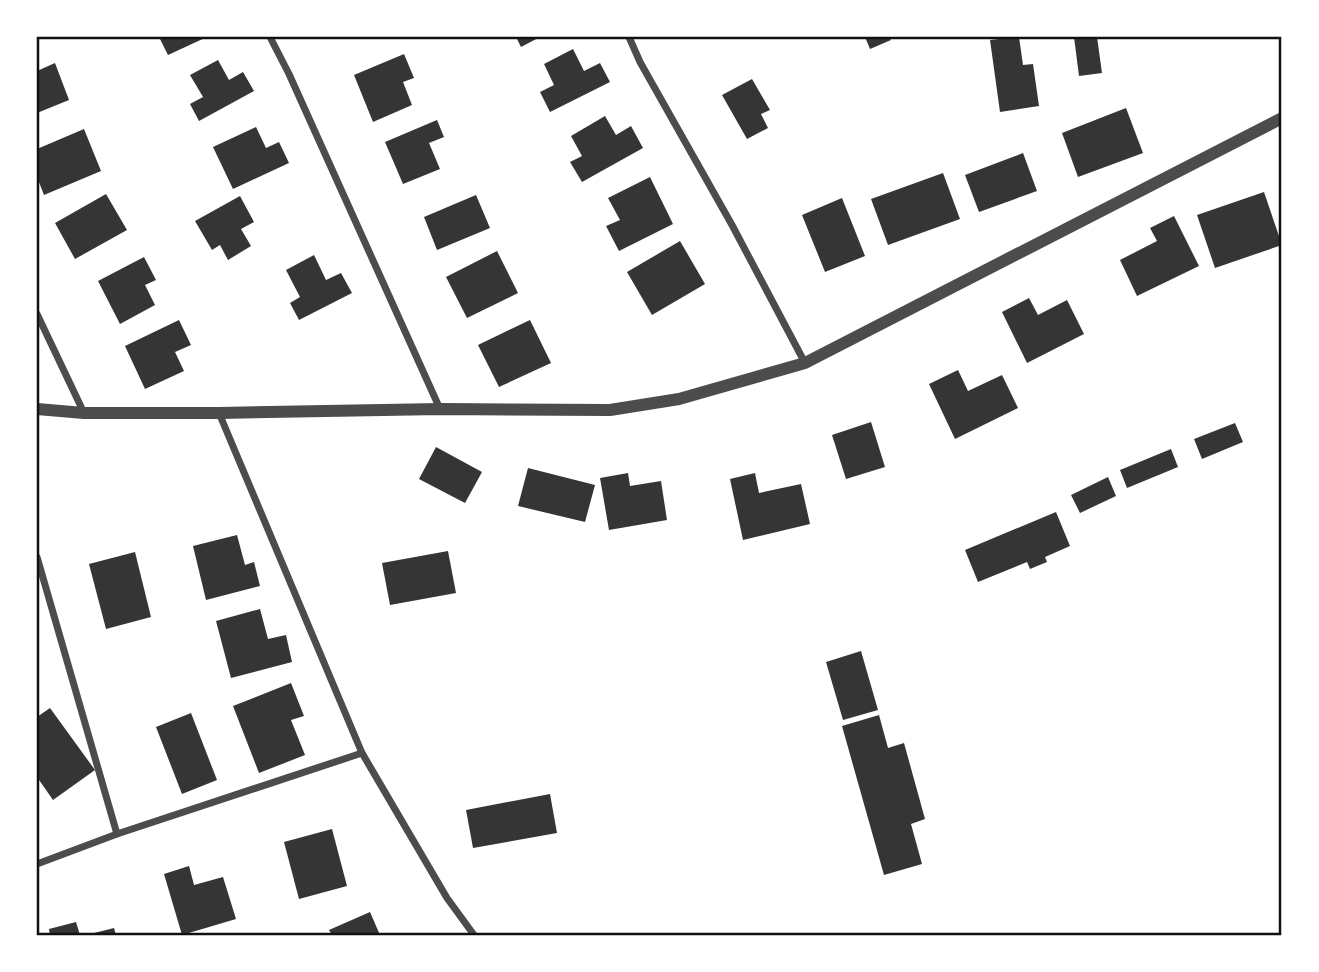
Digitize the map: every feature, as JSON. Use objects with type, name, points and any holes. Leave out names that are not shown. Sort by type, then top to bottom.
[{"type":"street","points":[[270,37],[440,409]]},
{"type":"street","points":[[629,37],[640,62],[733,225],[805,363]]},
{"type":"street","points":[[37,409],[84,413],[610,410],[679,399],[805,363],[1282,118]]},
{"type":"street","points":[[37,314],[84,413]]},
{"type":"street","points":[[219,413],[362,753],[447,898],[474,935]]},
{"type":"street","points":[[37,556],[117,834]]},
{"type":"street","points":[[37,864],[117,834],[362,753]]},
{"type":"building","points":[[207,37],[168,55],[160,39]]},
{"type":"building","points":[[516,37],[540,37],[521,47]]},
{"type":"building","points":[[865,37],[889,37],[891,40],[870,49]]},
{"type":"building","points":[[1019,37],[1023,65],[1033,64],[1039,106],[1000,112],[990,40]]},
{"type":"building","points":[[1074,37],[1097,37],[1102,73],[1079,76]]},
{"type":"building","points":[[573,49],[584,71],[600,63],[610,82],[550,112],[540,92],[554,85],[544,64]]},
{"type":"building","points":[[404,54],[414,78],[403,82],[412,105],[373,122],[354,75]]},
{"type":"building","points":[[218,60],[229,80],[243,72],[254,91],[199,121],[190,104],[203,97],[190,75]]},
{"type":"building","points":[[55,63],[69,100],[37,113],[37,71]]},
{"type":"building","points":[[752,79],[770,110],[761,114],[768,128],[747,139],[722,95]]},
{"type":"building","points":[[1126,108],[1143,153],[1078,177],[1062,133]]},
{"type":"building","points":[[605,116],[616,135],[631,126],[643,148],[582,182],[570,162],[582,156],[571,136]]},
{"type":"building","points":[[437,120],[444,137],[429,143],[440,169],[403,184],[385,142]]},
{"type":"building","points":[[256,127],[266,148],[279,142],[289,163],[233,189],[213,147]]},
{"type":"building","points":[[84,129],[101,171],[44,195],[37,177],[37,149]]},
{"type":"building","points":[[1023,153],[1037,191],[979,212],[965,175]]},
{"type":"building","points":[[943,173],[960,219],[888,245],[871,199]]},
{"type":"building","points":[[650,177],[673,224],[619,251],[606,226],[620,220],[608,198]]},
{"type":"building","points":[[1264,192],[1282,245],[1215,268],[1197,215]]},
{"type":"building","points":[[106,194],[127,230],[75,259],[55,223]]},
{"type":"building","points":[[476,195],[490,228],[437,250],[424,217]]},
{"type":"building","points":[[240,196],[254,222],[241,229],[251,246],[228,260],[220,245],[212,250],[195,221]]},
{"type":"building","points":[[842,198],[865,256],[825,272],[802,215]]},
{"type":"building","points":[[1174,216],[1199,266],[1137,296],[1120,260],[1157,241],[1150,228]]},
{"type":"building","points":[[680,241],[705,284],[652,315],[627,272]]},
{"type":"building","points":[[497,251],[518,293],[467,318],[446,277]]},
{"type":"building","points":[[314,255],[326,280],[341,273],[352,293],[299,320],[290,303],[300,297],[286,270]]},
{"type":"building","points":[[144,257],[156,280],[145,285],[155,305],[120,324],[98,281]]},
{"type":"building","points":[[1029,298],[1038,315],[1067,300],[1084,334],[1027,363],[1002,312]]},
{"type":"building","points":[[179,320],[191,345],[175,352],[184,371],[145,389],[125,346]]},
{"type":"building","points":[[530,320],[551,363],[499,387],[478,345]]},
{"type":"building","points":[[958,370],[968,391],[1002,375],[1018,408],[955,439],[929,384]]},
{"type":"building","points":[[871,422],[885,467],[846,479],[832,435]]},
{"type":"building","points":[[1235,423],[1243,442],[1202,459],[1194,439]]},
{"type":"building","points":[[436,447],[482,472],[465,503],[419,479]]},
{"type":"building","points":[[1171,449],[1178,467],[1127,488],[1120,470]]},
{"type":"building","points":[[528,468],[595,485],[585,522],[518,506]]},
{"type":"building","points":[[628,473],[630,486],[661,481],[667,520],[609,530],[600,478]]},
{"type":"building","points":[[755,473],[759,493],[801,484],[810,524],[743,540],[730,479]]},
{"type":"building","points":[[1108,477],[1116,496],[1080,513],[1071,495]]},
{"type":"building","points":[[1056,512],[1070,546],[1045,557],[1047,562],[1030,569],[1027,562],[978,582],[965,550]]},
{"type":"building","points":[[237,535],[245,565],[254,562],[260,586],[206,600],[193,546]]},
{"type":"building","points":[[448,551],[456,593],[390,605],[382,563]]},
{"type":"building","points":[[135,552],[151,617],[106,629],[89,564]]},
{"type":"building","points":[[260,609],[268,639],[286,635],[292,662],[231,678],[216,621]]},
{"type":"building","points":[[861,651],[878,710],[843,720],[826,662]]},
{"type":"building","points":[[291,683],[304,716],[291,720],[305,755],[259,773],[233,706]]},
{"type":"building","points":[[50,708],[95,770],[53,800],[37,777],[37,717]]},
{"type":"building","points":[[191,713],[217,780],[182,794],[156,727]]},
{"type":"building","points":[[879,715],[888,748],[904,743],[925,819],[911,824],[922,864],[884,875],[842,726]]},
{"type":"building","points":[[550,794],[557,833],[473,848],[466,810]]},
{"type":"building","points":[[332,829],[347,886],[299,899],[284,842]]},
{"type":"building","points":[[189,866],[194,885],[223,877],[236,919],[182,935],[164,874]]},
{"type":"building","points":[[370,912],[380,935],[332,935],[329,930]]},
{"type":"building","points":[[76,922],[80,935],[50,935],[49,929]]},
{"type":"building","points":[[114,928],[116,935],[90,934]]}]
